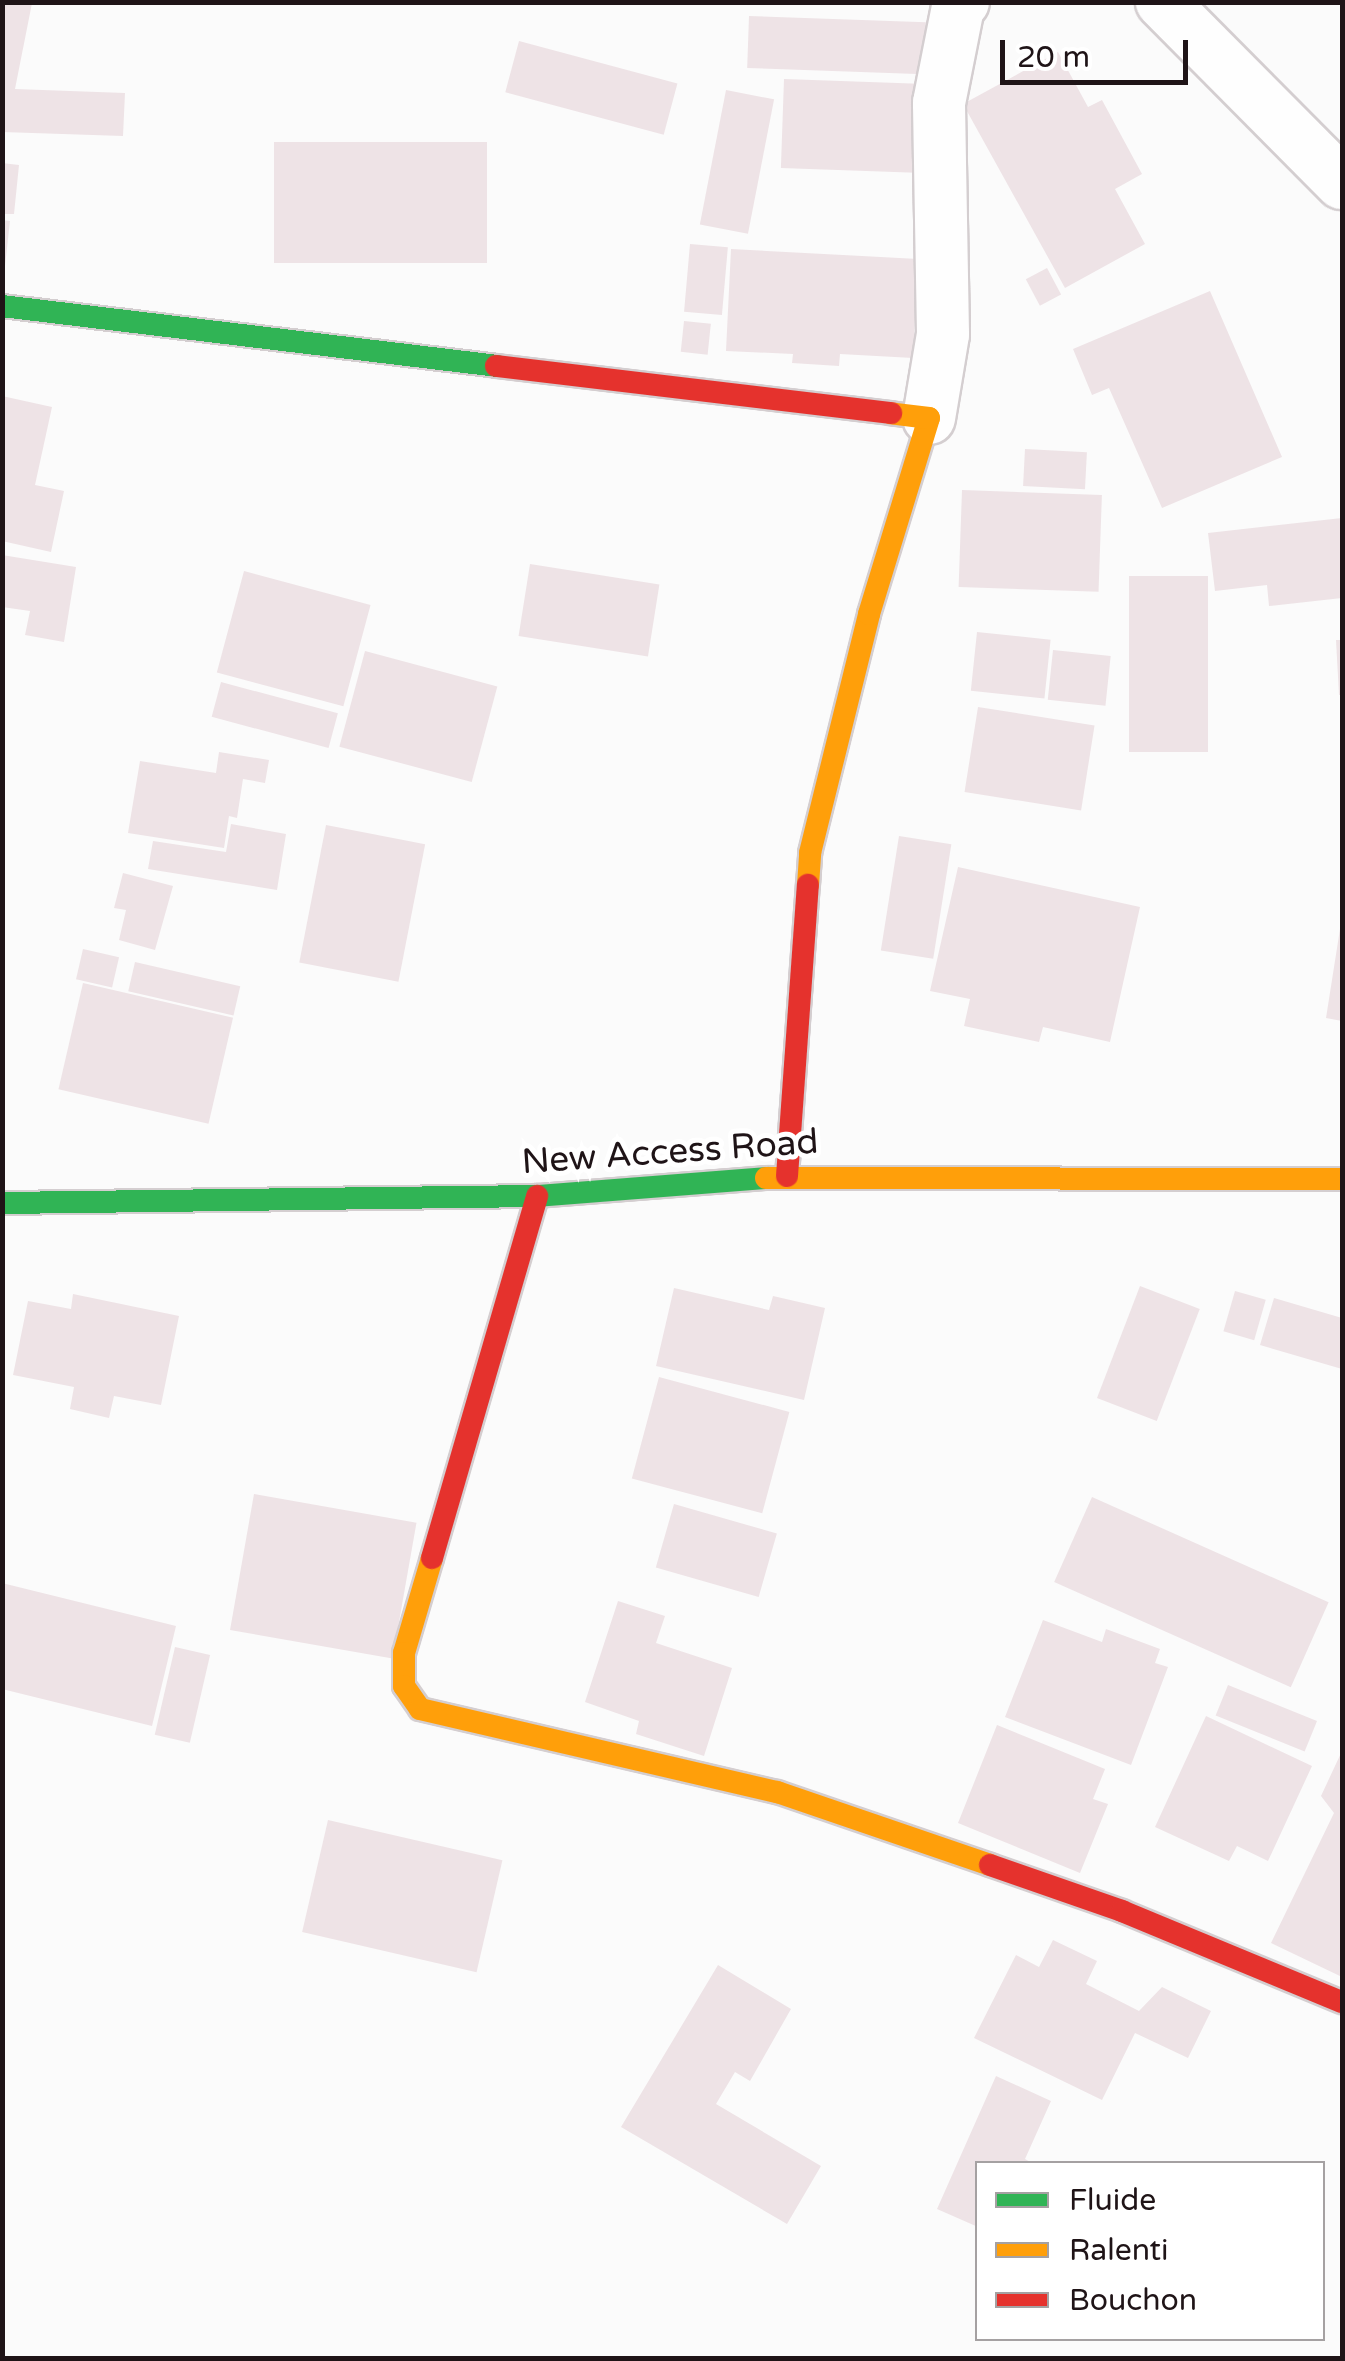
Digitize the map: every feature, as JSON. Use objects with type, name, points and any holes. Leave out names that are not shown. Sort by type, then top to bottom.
[{"type":"street","points":[[1162,2],[1342,182]]},
{"type":"street","points":[[787,1176],[810,853],[868,614],[929,418],[943,334],[939,103],[955,4]]},
{"type":"street","points":[[2,306],[929,418]]},
{"type":"street","name":"New Access Road","points":[[2,1204],[537,1196],[787,1176],[1342,1179]]},
{"type":"street","points":[[537,1196],[404,1653],[404,1686],[420,1709],[777,1792],[1122,1911],[1342,2002]]},
{"type":"building","points":[[2,2],[32,3],[15,89],[125,93],[123,136],[2,132]]},
{"type":"building","points":[[749,16],[926,22],[924,74],[747,68]]},
{"type":"building","points":[[519,41],[677,83],[664,135],[505,92]]},
{"type":"building","points":[[1058,52],[1088,107],[1102,100],[1142,174],[1115,189],[1145,244],[1065,288],[963,104]]},
{"type":"building","points":[[784,79],[926,84],[923,173],[781,168]]},
{"type":"building","points":[[726,90],[774,99],[748,234],[700,224]]},
{"type":"building","points":[[274,142],[487,142],[487,263],[274,263]]},
{"type":"building","points":[[2,163],[19,165],[14,214],[2,214]]},
{"type":"building","points":[[2,220],[10,221],[5,266],[2,266]]},
{"type":"building","points":[[690,244],[728,247],[722,315],[684,312]]},
{"type":"building","points":[[731,249],[918,259],[913,358],[840,354],[839,366],[792,363],[793,354],[726,351]]},
{"type":"building","points":[[1047,268],[1061,294],[1040,306],[1026,279]]},
{"type":"building","points":[[1210,291],[1282,457],[1162,508],[1109,388],[1092,395],[1073,349]]},
{"type":"building","points":[[684,321],[711,324],[708,355],[681,352]]},
{"type":"building","points":[[2,396],[52,407],[35,485],[64,491],[51,552],[2,541]]},
{"type":"building","points":[[1025,449],[1087,452],[1085,489],[1023,486]]},
{"type":"building","points":[[962,490],[1102,495],[1099,592],[959,587]]},
{"type":"building","points":[[1342,518],[1342,598],[1269,606],[1267,585],[1215,591],[1208,533]]},
{"type":"building","points":[[2,555],[76,567],[64,642],[25,635],[30,611],[2,607]]},
{"type":"building","points":[[530,564],[659,584],[648,657],[519,636]]},
{"type":"building","points":[[244,571],[371,605],[343,706],[217,672]]},
{"type":"building","points":[[1129,576],[1208,576],[1208,752],[1129,752]]},
{"type":"building","points":[[977,632],[1051,640],[1044,698],[971,691]]},
{"type":"building","points":[[1336,640],[1342,640],[1342,695],[1339,695]]},
{"type":"building","points":[[1053,650],[1111,656],[1105,706],[1048,700]]},
{"type":"building","points":[[365,651],[497,686],[472,782],[339,747]]},
{"type":"building","points":[[221,682],[338,713],[329,748],[212,717]]},
{"type":"building","points":[[978,707],[1095,725],[1081,810],[965,792]]},
{"type":"building","points":[[219,752],[269,760],[265,783],[243,779],[237,818],[229,816],[224,848],[128,833],[140,761],[216,773]]},
{"type":"building","points":[[231,824],[286,834],[277,890],[148,869],[153,841],[226,852]]},
{"type":"building","points":[[326,825],[425,844],[398,982],[299,962]]},
{"type":"building","points":[[899,836],[951,844],[933,959],[881,951]]},
{"type":"building","points":[[958,867],[1140,907],[1110,1042],[1043,1027],[1039,1042],[964,1026],[970,999],[930,991]]},
{"type":"building","points":[[123,873],[173,886],[155,950],[119,940],[126,910],[114,908]]},
{"type":"building","points":[[1342,929],[1342,1021],[1326,1018]]},
{"type":"building","points":[[83,949],[119,957],[112,988],[76,979]]},
{"type":"building","points":[[135,962],[240,986],[233,1016],[128,991]]},
{"type":"building","points":[[83,983],[233,1018],[209,1124],[58,1089]]},
{"type":"building","points":[[1140,1286],[1200,1309],[1157,1421],[1097,1398]]},
{"type":"building","points":[[674,1288],[769,1310],[773,1296],[825,1308],[804,1400],[656,1366]]},
{"type":"building","points":[[1235,1291],[1266,1300],[1254,1340],[1223,1331]]},
{"type":"building","points":[[73,1294],[179,1316],[161,1405],[114,1396],[109,1418],[70,1409],[74,1387],[13,1375],[28,1301],[71,1309]]},
{"type":"building","points":[[1274,1298],[1342,1318],[1342,1369],[1260,1345]]},
{"type":"building","points":[[659,1377],[789,1412],[762,1513],[632,1478]]},
{"type":"building","points":[[254,1494],[416,1523],[393,1659],[230,1630]]},
{"type":"building","points":[[1092,1497],[1329,1602],[1291,1687],[1054,1582]]},
{"type":"building","points":[[674,1504],[777,1533],[759,1597],[656,1567]]},
{"type":"building","points":[[2,1583],[176,1626],[152,1726],[2,1689]]},
{"type":"building","points":[[618,1601],[665,1616],[656,1643],[732,1668],[704,1756],[636,1734],[639,1721],[585,1702]]},
{"type":"building","points":[[1043,1620],[1102,1642],[1106,1629],[1160,1649],[1155,1663],[1168,1667],[1131,1765],[1005,1717]]},
{"type":"building","points":[[175,1647],[210,1655],[190,1743],[155,1735]]},
{"type":"building","points":[[1228,1685],[1317,1721],[1305,1752],[1216,1716]]},
{"type":"building","points":[[1206,1716],[1312,1766],[1268,1861],[1237,1846],[1229,1861],[1155,1827]]},
{"type":"building","points":[[997,1725],[1105,1769],[1093,1799],[1108,1804],[1080,1873],[958,1823]]},
{"type":"building","points":[[1342,1751],[1342,1977],[1271,1943],[1334,1813],[1321,1796]]},
{"type":"building","points":[[328,1820],[502,1860],[477,1972],[302,1932]]},
{"type":"building","points":[[1053,1940],[1097,1961],[1086,1984],[1139,2011],[1162,1987],[1211,2011],[1188,2058],[1135,2033],[1102,2100],[974,2038],[1016,1955],[1039,1967]]},
{"type":"building","points":[[718,1965],[791,2009],[750,2081],[735,2072],[716,2104],[821,2166],[787,2224],[621,2127]]},
{"type":"building","points":[[996,2076],[1051,2101],[1025,2159],[1029,2161],[975,2161],[975,2226],[937,2209]]},
{"type":"traffic: fast","points":[[2,306],[496,366]]},
{"type":"traffic: fast","points":[[2,1203],[537,1196],[766,1178]]},
{"type":"traffic: slow","points":[[808,885],[810,853],[869,614],[929,418],[891,413]]},
{"type":"traffic: slow","points":[[766,1178],[1342,1179]]},
{"type":"traffic: slow","points":[[432,1558],[404,1653],[404,1686],[420,1709],[777,1792],[990,1865]]},
{"type":"traffic: jam","points":[[496,366],[891,413]]},
{"type":"traffic: jam","points":[[787,1176],[808,885]]},
{"type":"traffic: jam","points":[[432,1558],[537,1196]]},
{"type":"traffic: jam","points":[[990,1865],[1122,1911],[1342,2002]]}]
